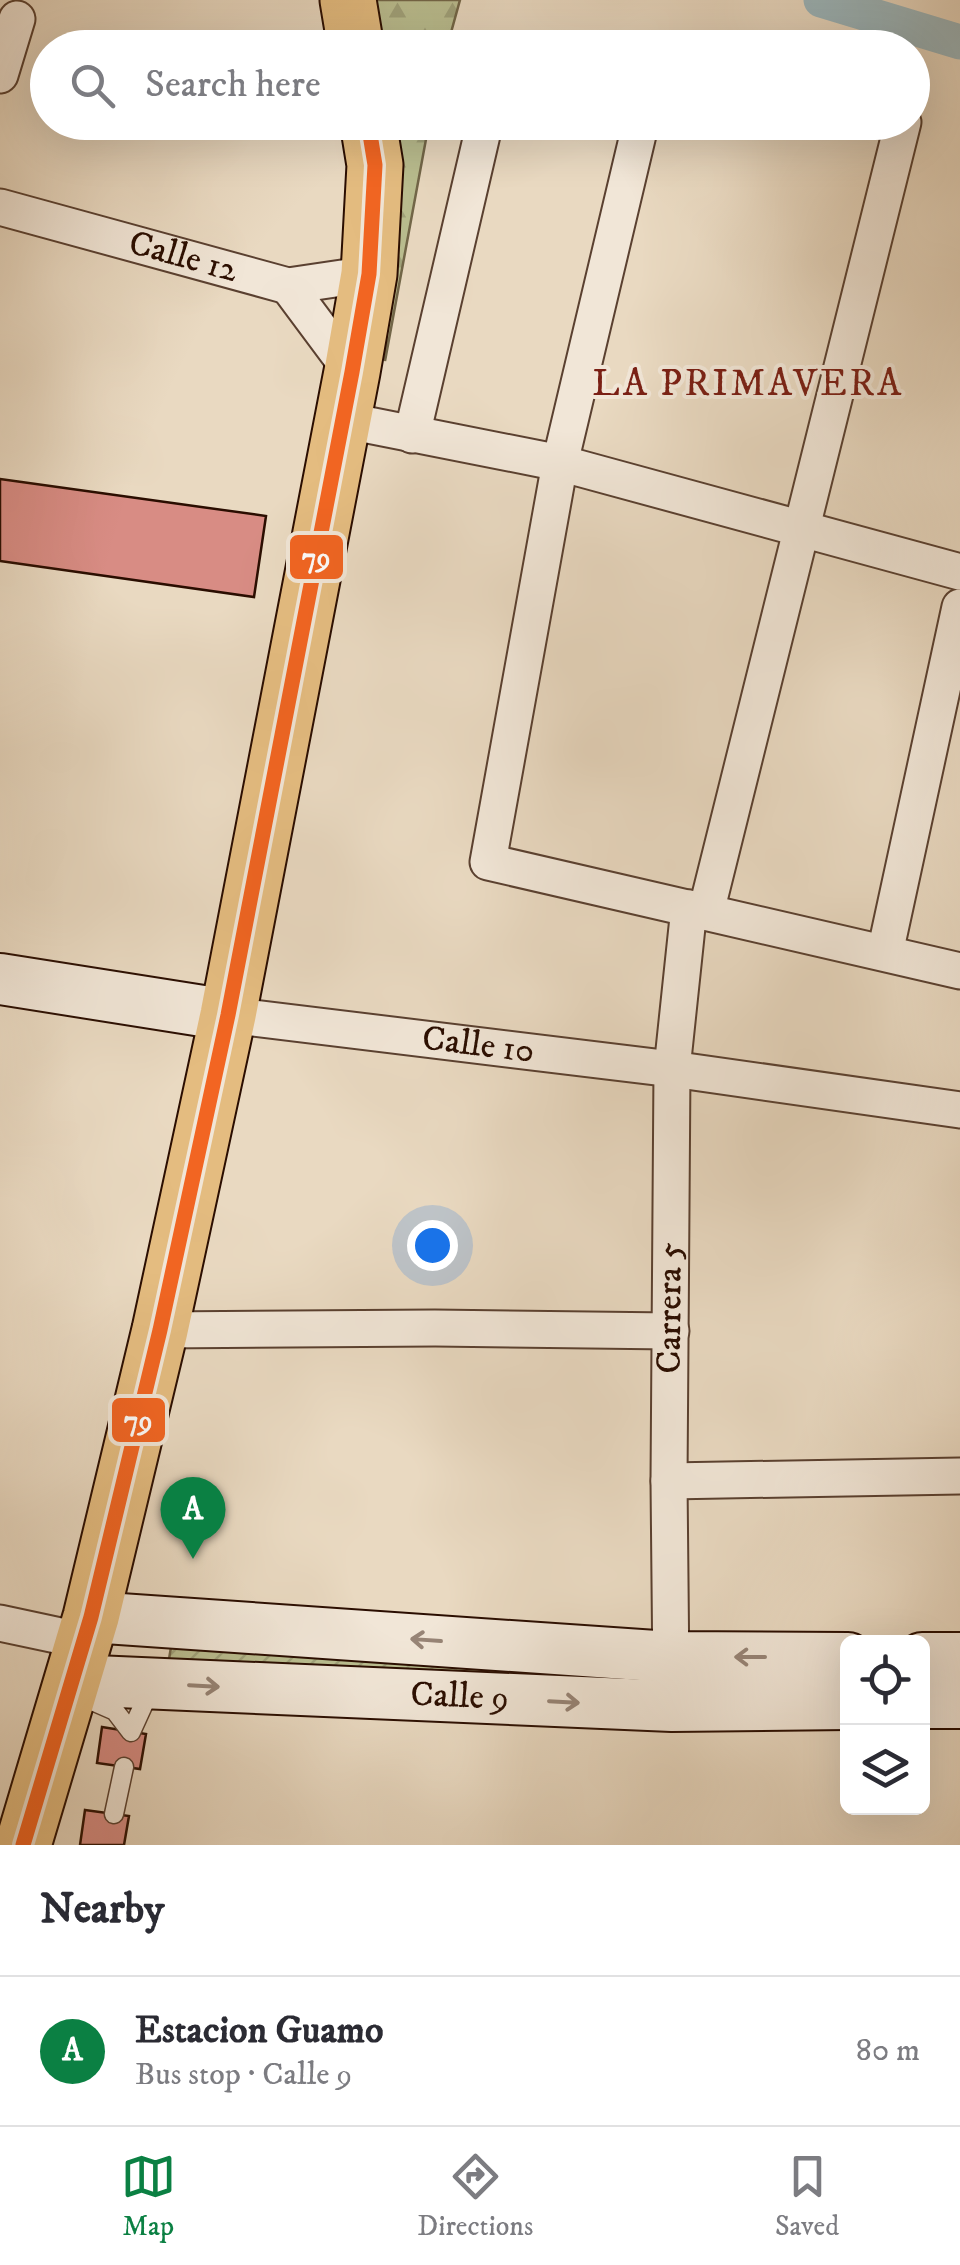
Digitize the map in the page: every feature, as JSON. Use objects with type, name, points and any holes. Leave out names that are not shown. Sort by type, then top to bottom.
[{"type":"main road","points":[[348,0],[353,30]]},
{"type":"main road","points":[[23,1845],[79,1658],[160,1330],[228,1014],[369,274],[375,166],[371,140]]},
{"type":"street","points":[[0,74],[17,18]]},
{"type":"street","points":[[412,434],[480,140]]},
{"type":"street","points":[[637,140],[560,462],[488,862],[960,970]]},
{"type":"street","name":"Carrera 5","points":[[672,1706],[672,1069],[697,910],[802,528],[899,140]]},
{"type":"street","name":"Calle 12","points":[[0,207],[288,286],[369,274]]},
{"type":"street","points":[[288,286],[348,396],[412,434],[560,462],[960,572]]},
{"type":"street","points":[[884,953],[960,607]]},
{"type":"street","name":"Calle 10","points":[[0,980],[434,1042],[672,1069],[960,1110]]},
{"type":"street","points":[[160,1330],[435,1328],[671,1332]]},
{"type":"street","points":[[669,1480],[960,1476]]},
{"type":"street","name":"Calle 9","points":[[0,1623],[79,1658],[153,1684],[672,1706],[840,1704]]},
{"type":"street","name":"Calle 9","points":[[79,1658],[840,1658]]},
{"type":"street","points":[[930,1658],[960,1658]]},
{"type":"street","points":[[930,1703],[960,1703]]},
{"type":"lane","points":[[114,1814],[124,1767]]},
{"type":"green space","points":[[375,0],[460,0],[452,30],[380,30]]},
{"type":"green space","points":[[394,140],[426,140],[385,361],[396,166]]},
{"type":"green space","points":[[173,1635],[662,1664],[658,1697],[167,1671]]},
{"type":"building","points":[[0,479],[266,516],[254,597],[0,561]]},
{"type":"building","points":[[102,1727],[146,1734],[140,1769],[97,1763]]},
{"type":"building","points":[[85,1810],[129,1816],[124,1845],[80,1845]]},
{"type":"waterway","points":[[821,0],[920,30]]},
{"type":"waterway","points":[[930,33],[960,42]]},
{"type":"transit line","name":"79","points":[[23,1845],[91,1617],[160,1330],[228,1015],[369,274],[375,165],[371,140]]},
{"type":"place","name":"Estacion Guamo","points":[[193,1559]]},
{"type":"district","name":"LA PRIMAVERA","points":[[748,384]]}]
